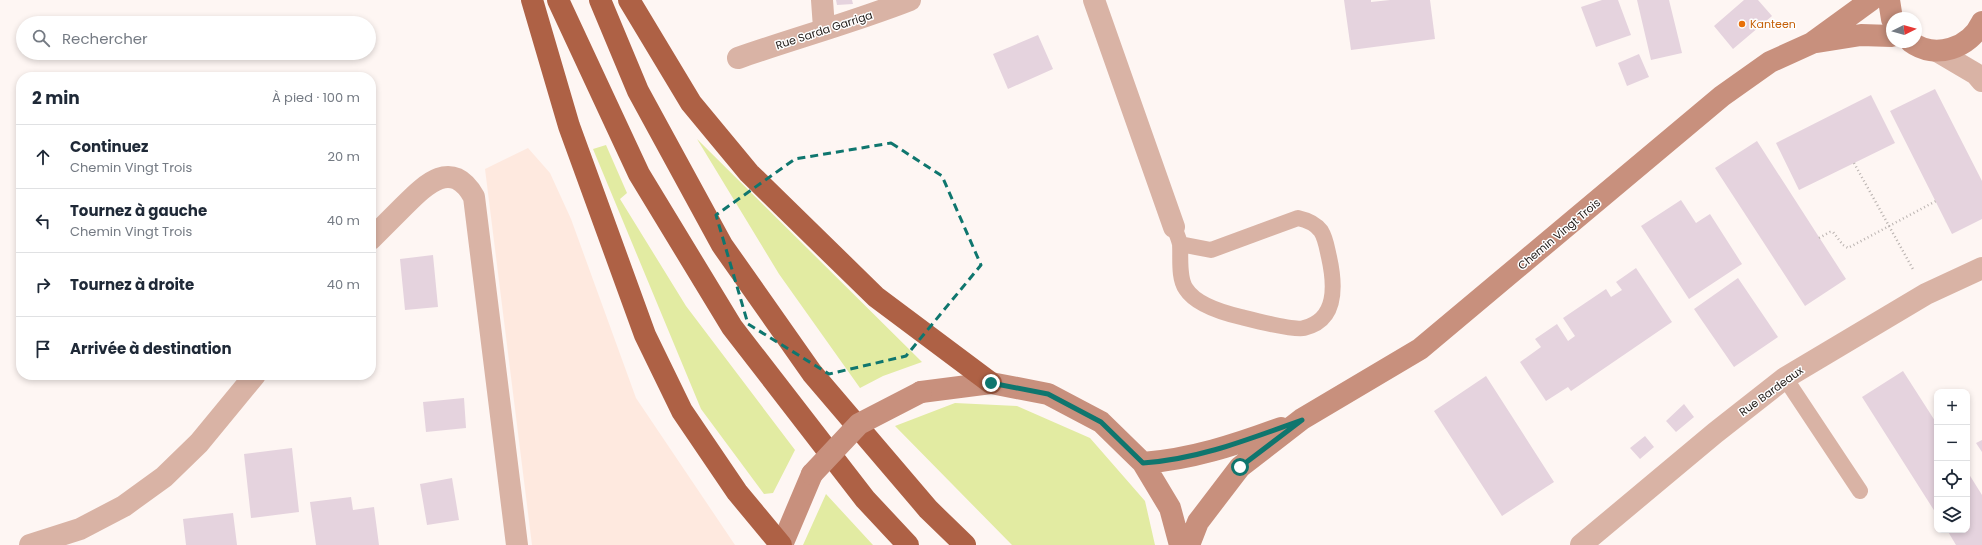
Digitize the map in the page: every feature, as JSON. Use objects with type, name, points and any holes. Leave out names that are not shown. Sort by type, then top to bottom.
[{"type":"highway","points":[[532,0],[569,126],[645,335],[682,411],[737,492],[781,545]]},
{"type":"highway","points":[[558,0],[639,174],[732,327],[865,499],[908,545]]},
{"type":"highway","points":[[600,0],[638,91],[722,246],[812,373],[928,509],[965,545]]},
{"type":"highway","points":[[629,0],[691,103],[749,173],[876,297],[991,383]]},
{"type":"main road","name":"Chemin Vingt Trois","points":[[1189,545],[1198,522],[1240,467],[1302,420],[1420,349],[1722,96],[1770,62],[1812,43],[1871,0]]},
{"type":"main road","points":[[1889,0],[1891,12]]},
{"type":"main road","points":[[1922,48],[1937,51],[1962,45],[1972,37],[1982,22]]},
{"type":"main road","name":"Chemin Vingt Trois","points":[[1812,43],[1861,35],[1886,36]]},
{"type":"main road","points":[[781,545],[812,474],[859,424],[921,392],[991,383],[1048,394],[1101,422],[1143,463],[1170,508],[1180,545]]},
{"type":"main road","name":"Chemin Vingt Trois","points":[[1143,463],[1173,461],[1235,445],[1302,420]]},
{"type":"street","points":[[822,0],[824,28]]},
{"type":"street","name":"Rue Sarda Garriga","points":[[738,58],[910,0]]},
{"type":"street","points":[[1094,0],[1177,235]]},
{"type":"street","points":[[1937,51],[1976,74],[1982,81]]},
{"type":"street","points":[[376,234],[425,185],[442,177],[458,178],[468,186],[474,197],[517,545]]},
{"type":"street","name":"Rue Bardeaux","points":[[1581,545],[1715,433],[1785,378],[1926,294],[1982,268]]},
{"type":"street","points":[[30,545],[80,530],[124,506],[164,477],[199,443],[251,380]]},
{"type":"lane","points":[[1298,218],[1309,221],[1321,231],[1326,241],[1334,292],[1331,306],[1323,317],[1314,324],[1303,329],[1261,322],[1217,311],[1185,289],[1180,266],[1177,235],[1211,250],[1298,218]]},
{"type":"lane","points":[[1785,378],[1860,491]]},
{"type":"path","points":[[1854,163],[1926,294]]},
{"type":"path","points":[[1819,238],[1833,232],[1843,245],[1848,248],[1936,202]]},
{"type":"highlighted area","points":[[891,143],[942,176],[981,265],[906,356],[829,374],[748,324],[716,215],[795,159]]},
{"type":"shaded area","points":[[528,148],[550,173],[571,219],[636,398],[735,545],[532,545],[485,169]]},
{"type":"green space","points":[[697,139],[922,362],[883,376],[860,388],[779,274]]},
{"type":"green space","points":[[606,145],[627,193],[620,199],[686,306],[795,450],[773,493],[764,494],[701,409],[593,149]]},
{"type":"green space","points":[[955,403],[1017,406],[1090,438],[1145,501],[1155,545],[1012,545],[895,426]]},
{"type":"green space","points":[[826,494],[873,545],[803,545]]},
{"type":"building","points":[[836,0],[852,0],[853,4],[837,5]]},
{"type":"building","points":[[1344,0],[1371,0],[1371,2],[1390,0],[1430,0],[1435,39],[1351,50]]},
{"type":"building","points":[[1602,0],[1618,0],[1631,35],[1596,47],[1581,7]]},
{"type":"building","points":[[1637,0],[1669,0],[1682,53],[1651,60]]},
{"type":"building","points":[[1744,0],[1758,0],[1772,16],[1733,49],[1714,26]]},
{"type":"building","points":[[1038,35],[1053,69],[1008,89],[993,54]]},
{"type":"building","points":[[1639,54],[1649,77],[1627,86],[1618,63]]},
{"type":"building","points":[[1935,89],[1982,181],[1982,219],[1952,234],[1890,111]]},
{"type":"building","points":[[1871,95],[1895,143],[1799,190],[1776,143]]},
{"type":"building","points":[[1757,141],[1846,279],[1805,306],[1715,168]]},
{"type":"building","points":[[1681,200],[1696,223],[1710,214],[1742,264],[1689,299],[1641,226]]},
{"type":"building","points":[[433,255],[438,307],[405,310],[400,259]]},
{"type":"building","points":[[1636,268],[1672,322],[1571,391],[1568,387],[1546,401],[1520,362],[1541,347],[1535,339],[1557,324],[1568,341],[1575,336],[1563,318],[1606,289],[1611,297],[1622,290],[1616,282]]},
{"type":"building","points":[[1738,278],[1778,337],[1734,367],[1694,309]]},
{"type":"building","points":[[1903,371],[1934,419],[1934,510],[1862,397]]},
{"type":"building","points":[[1486,376],[1554,482],[1502,516],[1434,411]]},
{"type":"building","points":[[464,398],[466,428],[426,432],[423,402]]},
{"type":"building","points":[[1684,404],[1694,417],[1676,432],[1666,421]]},
{"type":"building","points":[[1645,436],[1654,447],[1640,459],[1630,448]]},
{"type":"building","points":[[1982,440],[1982,452],[1976,443]]},
{"type":"building","points":[[292,448],[299,512],[251,518],[244,454]]},
{"type":"building","points":[[1970,476],[1982,495],[1982,545],[1956,545],[1949,533],[1970,533]]},
{"type":"building","points":[[452,478],[459,520],[427,525],[420,484]]},
{"type":"building","points":[[351,497],[353,510],[374,507],[379,545],[316,545],[310,502]]},
{"type":"building","points":[[233,513],[237,545],[186,545],[183,519]]},
{"type":"place","name":"Kanteen","points":[[1742,24]]},
{"type":"route","points":[[991,383],[1048,394],[1101,422],[1143,463],[1173,461],[1235,445],[1302,420],[1240,467]]}]
